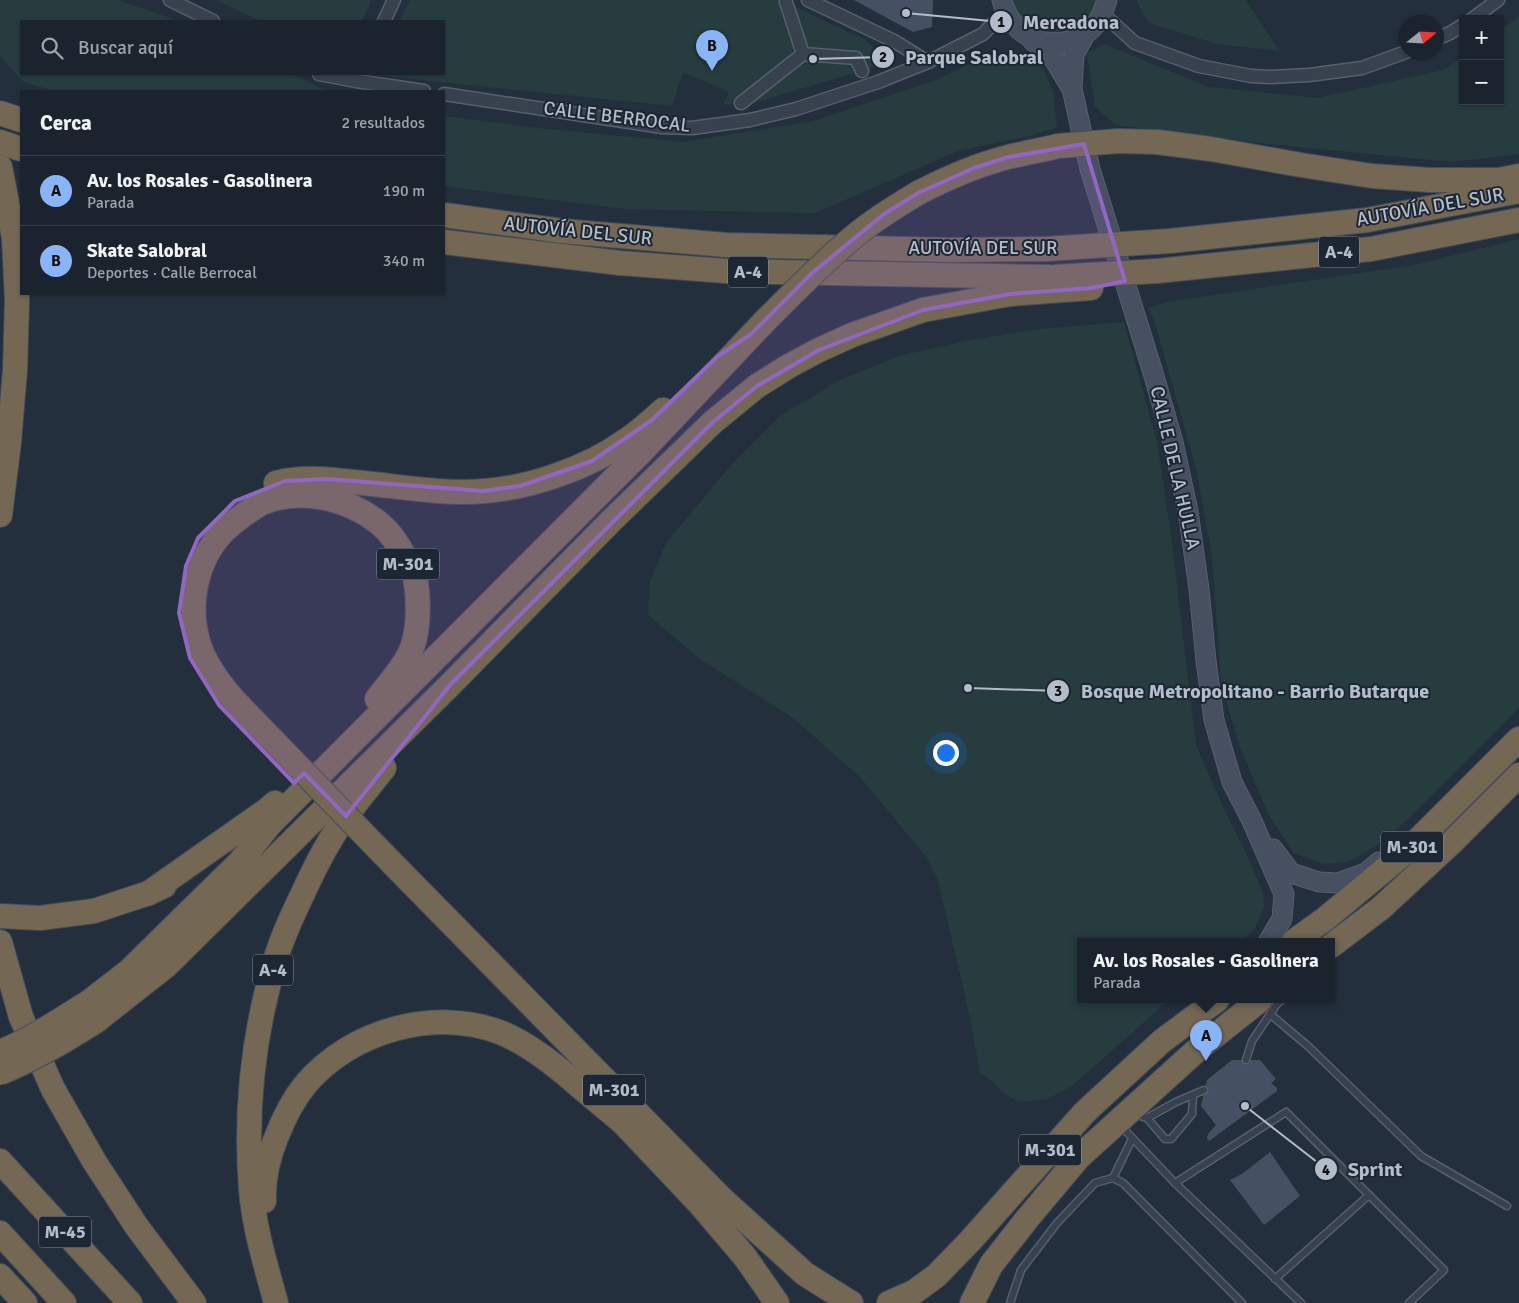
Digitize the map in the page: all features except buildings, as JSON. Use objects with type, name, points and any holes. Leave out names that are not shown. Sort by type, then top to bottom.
[{"type":"highway","points":[[0,113],[20,120]]},
{"type":"highway","points":[[0,1073],[63,1042],[129,971],[239,863],[270,824],[643,450],[812,273],[884,214],[918,193],[947,178],[1008,157],[1058,146],[1118,141],[1157,142],[1202,148],[1301,166],[1372,176],[1430,180],[1500,180],[1519,176]]},
{"type":"highway","points":[[0,142],[20,149]]},
{"type":"highway","points":[[0,515],[15,370],[17,300],[14,238],[2,176]]},
{"type":"highway","name":"AUTOVÍA DEL SUR","points":[[445,215],[562,231],[726,246],[949,250],[1045,249],[1170,241],[1367,220],[1519,192]]},
{"type":"highway","name":"AUTOVÍA DEL SUR","points":[[445,242],[620,263],[726,272],[1052,284],[1371,248],[1519,220]]},
{"type":"highway","points":[[0,1052],[50,1027],[93,1011],[167,965],[450,685],[658,475],[713,422],[757,386],[819,350],[852,335],[896,319],[923,310],[1010,294],[1052,284]]},
{"type":"highway","name":"M-301","points":[[757,329],[718,356],[681,393],[625,442],[592,461],[562,473],[520,486],[484,491],[439,490],[327,479],[285,481],[258,488],[235,500],[216,516],[198,538],[186,566],[180,588],[179,613],[182,637],[190,658],[200,679],[219,705],[256,733],[386,867],[722,1198],[805,1274],[851,1303]]},
{"type":"highway","name":"M-301","points":[[149,893],[267,810],[375,702],[400,669],[413,646],[418,613],[414,577],[400,547],[381,524],[359,510],[340,502],[318,497],[289,496],[262,504],[239,517],[219,535],[203,562],[194,591],[194,623],[202,653],[218,680],[238,705],[256,733]]},
{"type":"highway","name":"A-4","points":[[276,1303],[261,1247],[251,1190],[249,1119],[252,1073],[259,1024],[275,960],[315,867],[341,823],[450,685]]},
{"type":"highway","name":"M-301","points":[[1299,938],[1325,919],[1408,850],[1512,746]]},
{"type":"highway","name":"M-301","points":[[1335,943],[1381,908],[1450,844],[1519,775]]},
{"type":"highway","points":[[0,916],[40,918],[94,911],[149,893],[201,869],[250,839],[270,824]]},
{"type":"highway","name":"M-301","points":[[386,867],[699,1203],[744,1258],[777,1303]]},
{"type":"highway","points":[[0,942],[22,1017],[53,1089],[94,1161],[137,1228],[194,1303]]},
{"type":"highway","name":"M-301","points":[[889,1303],[914,1292],[936,1276],[970,1241],[1085,1112],[1162,1041],[1212,1003]]},
{"type":"highway","name":"M-301","points":[[972,1303],[991,1266],[1027,1218],[1079,1157],[1131,1123],[1197,1050],[1265,1007]]},
{"type":"highway","name":"M-301","points":[[282,1303],[265,1230],[263,1194],[269,1156],[283,1119],[305,1085],[329,1062],[353,1046],[379,1034],[405,1026],[442,1022],[470,1025],[501,1033],[526,1045],[550,1060],[621,1121]]},
{"type":"highway","name":"M-45","points":[[0,1161],[130,1303]]},
{"type":"highway","name":"M-45","points":[[0,1233],[64,1303]]},
{"type":"highway","points":[[0,1276],[25,1303]]},
{"type":"street","points":[[384,20],[394,0]]},
{"type":"street","points":[[808,0],[894,41],[928,62]]},
{"type":"street","points":[[1477,15],[1498,0]]},
{"type":"street","points":[[177,1],[211,20]]},
{"type":"street","points":[[786,2],[803,54]]},
{"type":"street","points":[[1003,5],[1014,25],[1054,58],[1072,89]]},
{"type":"street","name":"CALLE BERROCAL","points":[[445,94],[662,127],[692,128],[750,120],[796,109],[878,82],[928,62],[983,34],[1003,5]]},
{"type":"street","points":[[1027,36],[1042,42],[1072,41],[1086,34],[1096,25],[1105,7],[1135,43],[1198,66],[1251,76],[1309,75],[1362,68],[1399,55]]},
{"type":"street","points":[[1444,36],[1459,27]]},
{"type":"street","points":[[1072,89],[1074,54],[1086,34]]},
{"type":"street","points":[[741,104],[803,54],[856,58],[862,71]]},
{"type":"street","points":[[332,75],[358,77],[419,90]]},
{"type":"street","name":"CALLE DE LA HULLA","points":[[1072,89],[1090,169],[1173,442],[1188,511],[1214,720],[1232,782],[1252,821]]},
{"type":"street","points":[[1252,821],[1291,873],[1318,882],[1338,884],[1366,873],[1512,746]]},
{"type":"street","points":[[1252,821],[1284,894],[1282,919],[1270,938]]},
{"type":"street","points":[[1162,1041],[1204,1003]]},
{"type":"lane","points":[[1335,950],[1381,908]]},
{"type":"lane","points":[[1246,1060],[1265,1007],[1421,1156],[1507,1206]]},
{"type":"lane","points":[[1113,1178],[1131,1123],[1204,1090]]},
{"type":"lane","points":[[1131,1123],[1165,1139],[1171,1139],[1192,1114],[1193,1095]]},
{"type":"lane","points":[[1175,1184],[1286,1112],[1444,1270],[1409,1303]]},
{"type":"lane","points":[[1131,1123],[1175,1184],[1301,1303]]},
{"type":"lane","points":[[1010,1303],[1021,1270],[1057,1223],[1095,1183],[1113,1178],[1122,1183],[1242,1303]]},
{"type":"lane","points":[[1275,1278],[1369,1195]]},
{"type":"highlighted area","points":[[1084,144],[1125,281],[1091,288],[1010,294],[923,310],[819,350],[757,386],[713,422],[450,685],[346,816],[304,773],[294,783],[219,705],[190,658],[179,613],[186,566],[198,538],[235,501],[285,481],[327,479],[483,491],[520,486],[592,461],[652,420],[718,356],[751,334],[812,273],[884,214],[918,193],[974,168],[1008,157]]},
{"type":"green space","points":[[0,0],[118,0],[176,20],[20,20],[20,75],[294,75],[325,90],[50,90],[22,81],[0,56]]},
{"type":"green space","points":[[216,0],[371,1],[362,20],[259,20]]},
{"type":"green space","points":[[410,0],[780,0],[864,39],[879,52],[880,65],[757,102],[723,105],[729,92],[683,72],[672,106],[373,75],[445,75],[445,20],[400,20]]},
{"type":"green space","points":[[1013,0],[1097,0],[1089,19],[1084,24],[1074,30],[1052,34],[1041,32],[1031,27],[1017,11]]},
{"type":"green space","points":[[1137,0],[1246,0],[1280,51],[1217,44],[1149,23]]},
{"type":"green space","points":[[1519,17],[1519,154],[1452,162],[1260,143],[1116,125],[1095,107],[1087,53],[1104,44],[1209,87],[1318,98],[1443,70],[1459,60],[1459,105],[1504,105],[1504,27]]},
{"type":"green space","points":[[994,52],[1043,68],[1053,91],[1057,127],[1029,136],[958,151],[815,213],[625,209],[445,186],[445,116],[537,128],[684,142],[814,121],[936,80]]},
{"type":"green space","points":[[1519,239],[1519,708],[1407,820],[1376,846],[1348,862],[1324,864],[1294,853],[1269,816],[1239,745],[1221,682],[1212,555],[1196,469],[1155,323],[1148,308],[1167,302],[1414,265]]},
{"type":"green space","points":[[1124,322],[1157,442],[1171,535],[1196,745],[1263,892],[1264,907],[1254,930],[1245,938],[1077,938],[1077,1003],[1166,1003],[1072,1086],[1048,1099],[1019,1102],[1002,1092],[992,1081],[980,1073],[969,1013],[938,880],[928,859],[860,777],[793,718],[700,659],[648,615],[650,581],[666,543],[731,465],[780,416],[840,380],[899,356],[970,340],[1040,329]]},
{"type":"place","name":"Mercadona","points":[[906,13]]},
{"type":"place","name":"Parque Salobral","points":[[813,59]]},
{"type":"place","name":"Skate Salobral","points":[[712,71]]},
{"type":"place","name":"Bosque Metropolitano - Barrio Butarque","points":[[968,688]]},
{"type":"place","name":"Av. los Rosales - Gasolinera","points":[[1206,1061]]},
{"type":"place","name":"Sprint","points":[[1245,1106]]}]
